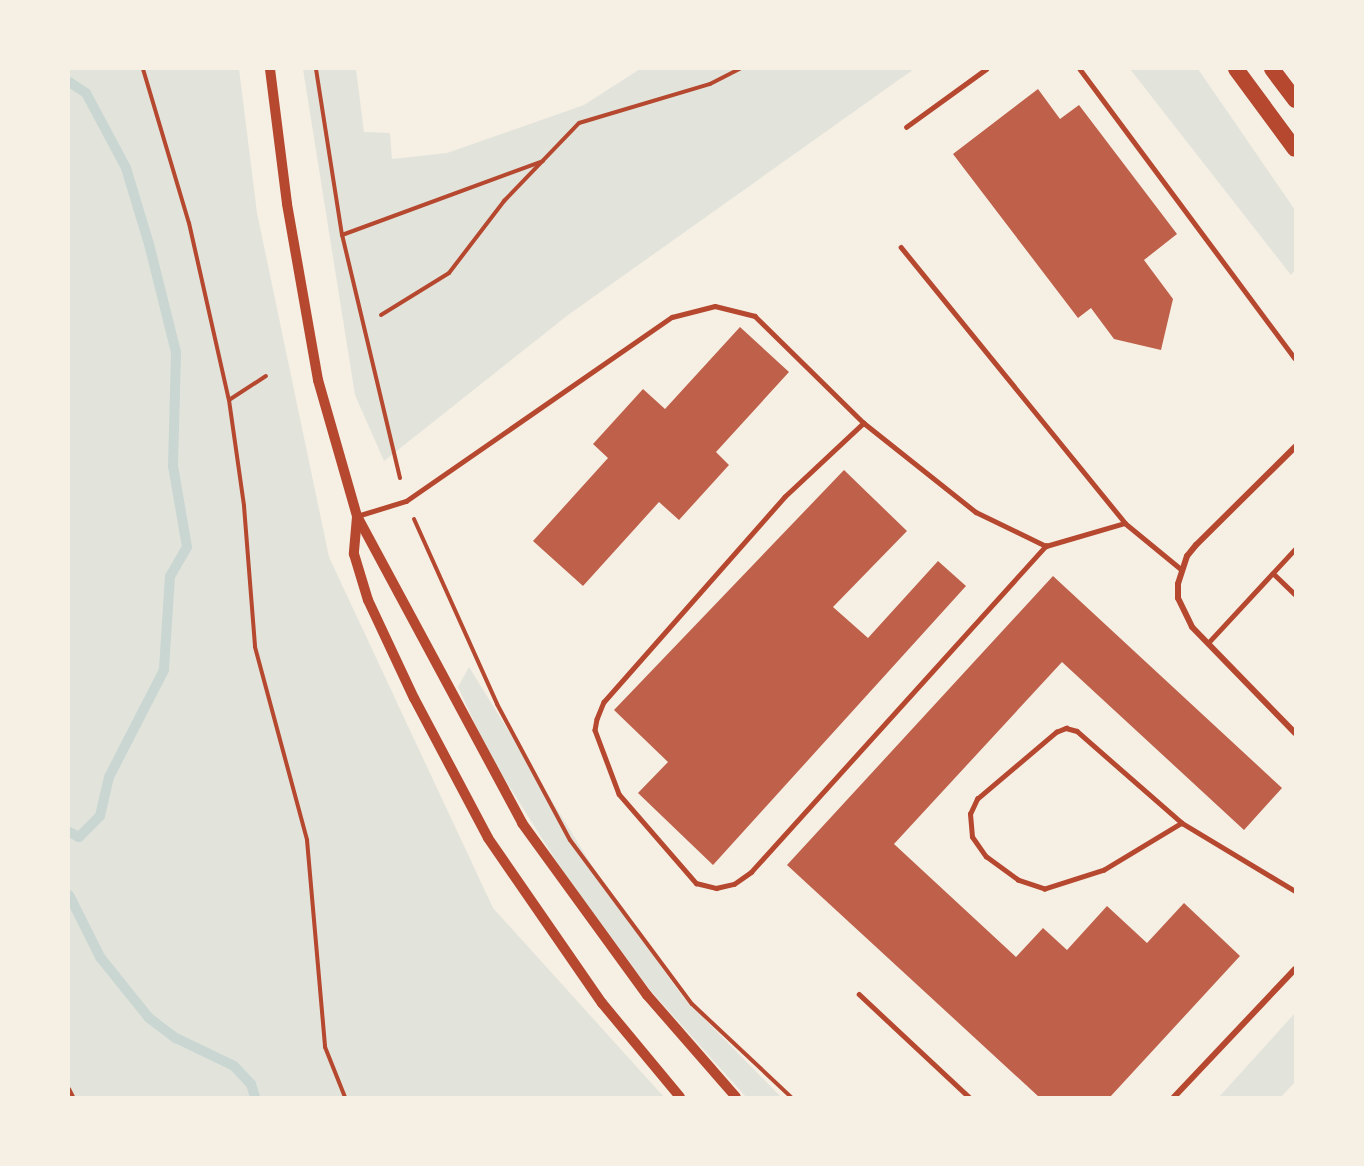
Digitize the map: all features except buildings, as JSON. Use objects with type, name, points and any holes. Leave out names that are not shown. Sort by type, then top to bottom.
[{"type":"highway","points":[[1236,69],[1295,149]]},
{"type":"highway","points":[[1272,69],[1295,100]]},
{"type":"street","points":[[270,69],[287,204],[318,380],[357,516],[522,823],[647,995],[736,1097]]},
{"type":"street","points":[[1295,447],[1196,545],[1181,569],[1178,598],[1184,613],[1208,643],[1295,733]]},
{"type":"street","points":[[357,516],[354,554],[368,600],[414,698],[488,838],[602,1003],[680,1097]]},
{"type":"street","points":[[1174,1097],[1295,969]]},
{"type":"lane","points":[[906,127],[986,69]]},
{"type":"lane","points":[[1080,69],[1295,358]]},
{"type":"lane","points":[[901,247],[1125,523],[1181,569]]},
{"type":"lane","points":[[357,516],[406,501],[672,317],[700,308],[735,309],[755,316],[864,423],[976,512],[1046,546]]},
{"type":"lane","points":[[864,423],[785,497],[604,702],[597,719],[595,730],[619,794],[696,883],[725,886],[751,872],[1046,546],[1125,523]]},
{"type":"lane","points":[[1208,643],[1295,549]]},
{"type":"lane","points":[[1273,573],[1295,594]]},
{"type":"lane","points":[[1182,824],[1104,870],[1045,889],[1018,880],[986,857],[972,837],[970,814],[977,799],[1056,732],[1066,728],[1077,731],[1182,824],[1295,891]]},
{"type":"lane","points":[[859,994],[969,1097]]},
{"type":"path","points":[[143,69],[189,223],[229,400],[244,506],[255,647],[307,840],[325,1047],[345,1097]]},
{"type":"path","points":[[316,69],[342,235],[406,501],[497,704],[570,840],[692,1004],[791,1097]]},
{"type":"path","points":[[381,315],[449,273],[504,201],[579,123],[710,84],[740,69]]},
{"type":"path","points":[[342,235],[543,161]]},
{"type":"path","points":[[229,400],[266,376]]},
{"type":"path","points":[[69,1089],[73,1097]]},
{"type":"shaded area","points":[[69,69],[239,69],[257,213],[329,557],[493,908],[664,1097],[69,1097]]},
{"type":"shaded area","points":[[303,69],[356,69],[364,132],[390,133],[392,159],[447,153],[584,105],[640,69],[914,69],[568,315],[384,461],[355,395]]},
{"type":"shaded area","points":[[1130,69],[1198,69],[1295,210],[1295,270],[1291,275]]},
{"type":"shaded area","points":[[469,667],[614,901],[683,997],[781,1097],[746,1097],[650,990],[565,875],[489,754],[458,687]]},
{"type":"shaded area","points":[[1295,1013],[1295,1082],[1281,1097],[1219,1097]]},
{"type":"waterway","points":[[69,82],[86,93],[126,168],[149,244],[176,352],[173,466],[187,547],[170,576],[164,670],[109,777],[100,816],[79,837],[69,832]]},
{"type":"waterway","points":[[69,895],[100,957],[149,1018],[176,1038],[234,1066],[251,1084],[255,1097]]}]
